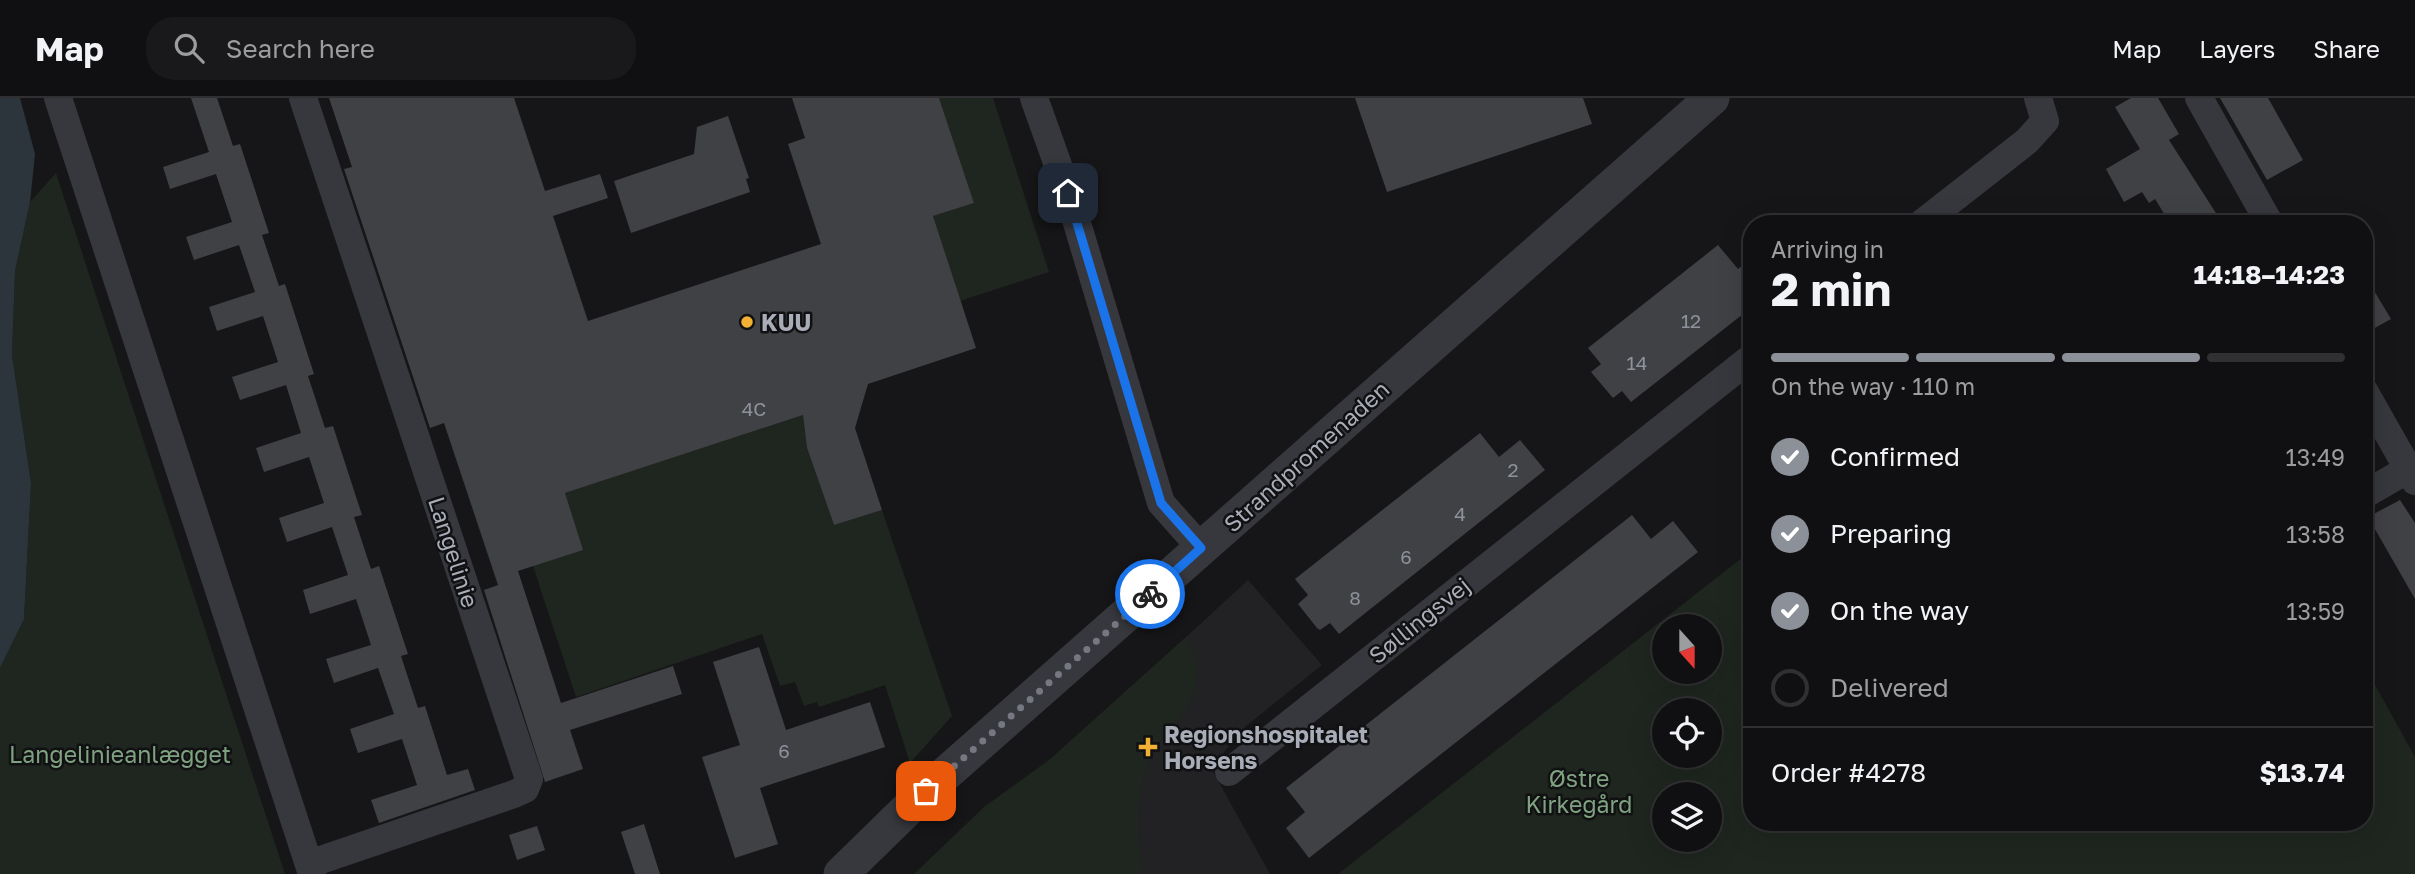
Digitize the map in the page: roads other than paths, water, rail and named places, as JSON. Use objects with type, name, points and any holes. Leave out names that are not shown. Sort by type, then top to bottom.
[{"type":"street","name":"Langelinie","points":[[58,98],[310,869],[514,794],[524,789],[529,779],[303,98]]},
{"type":"street","points":[[1034,98],[1068,193],[1161,503],[1201,548]]},
{"type":"street","name":"Strandpromenaden","points":[[841,874],[926,791],[1712,98]]},
{"type":"street","points":[[1932,215],[2027,141],[2045,121],[2038,98]]},
{"type":"street","points":[[2199,98],[2265,215]]},
{"type":"street","name":"Søllingsvej","points":[[1229,772],[1743,364]]},
{"type":"street","points":[[2373,406],[2413,472],[2373,491]]},
{"type":"place","name":"KUU","points":[[747,322]]},
{"type":"place","name":"Regionshospitalet Horsens","points":[[1148,747]]},
{"type":"park label","name":"Langelinieanlægget","points":[[120,754]]},
{"type":"park label","name":"Østre Kirkegård","points":[[1579,791]]}]
